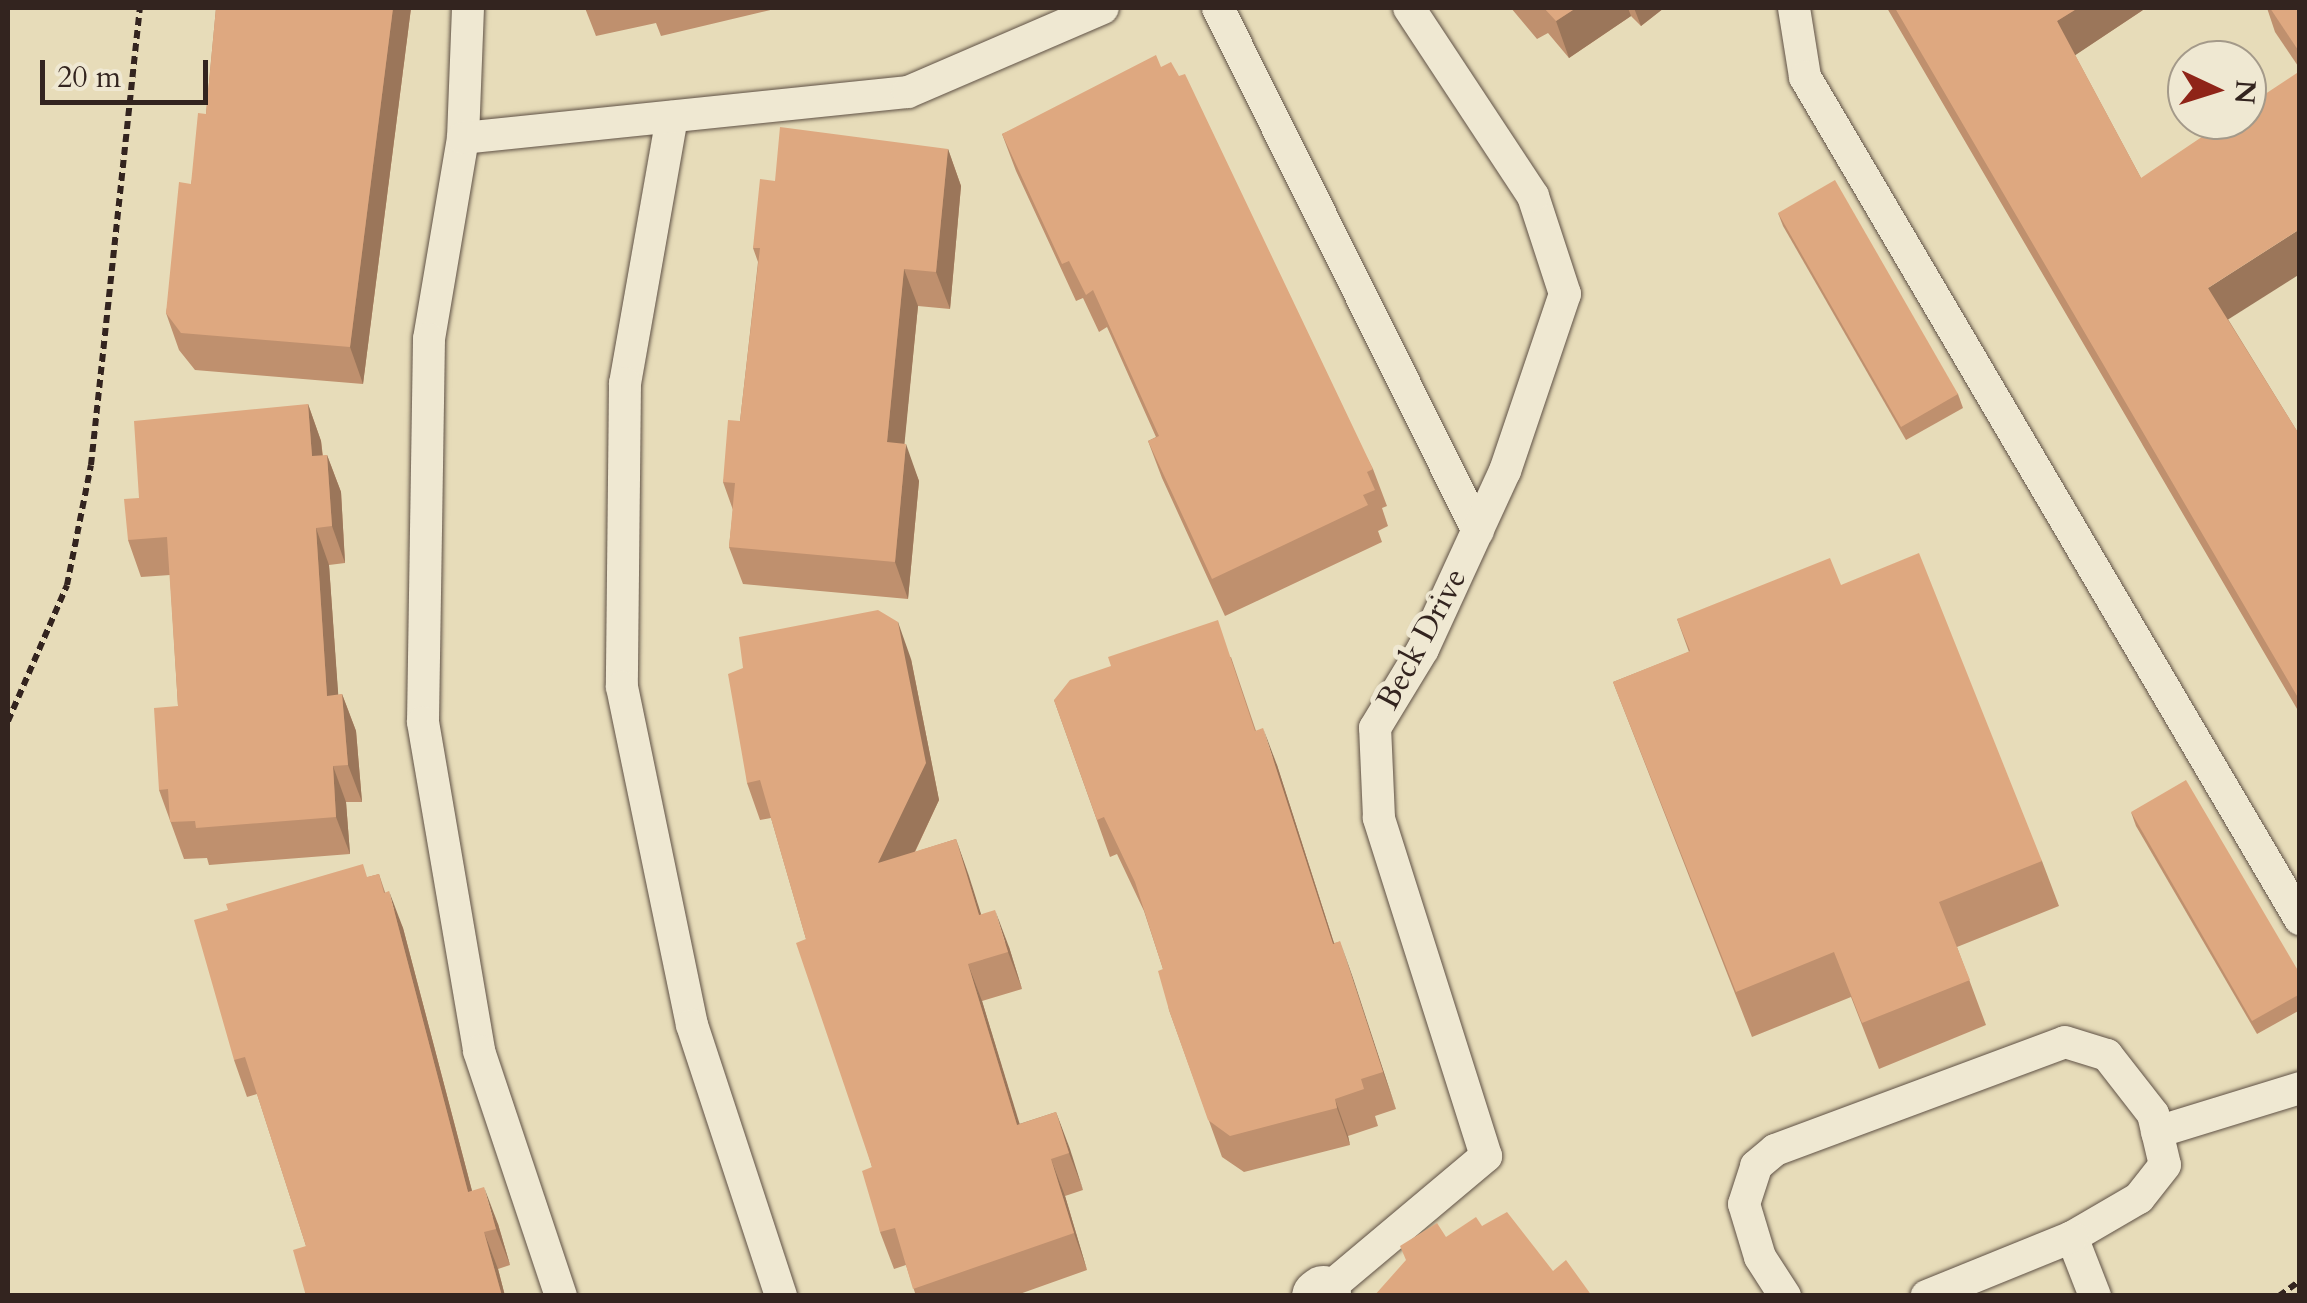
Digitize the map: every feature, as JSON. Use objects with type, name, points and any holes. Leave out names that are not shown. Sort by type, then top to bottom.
[{"type":"lane","points":[[468,8],[463,138],[429,339],[423,722],[480,1051],[561,1296]]},
{"type":"lane","points":[[463,138],[908,92],[1104,8]]},
{"type":"lane","points":[[1218,8],[1478,531]]},
{"type":"lane","name":"Beck Drive","points":[[1321,1294],[1486,1156],[1379,818],[1375,728],[1423,649],[1478,531],[1564,294],[1532,196],[1410,8]]},
{"type":"lane","points":[[1794,8],[1805,77],[2300,919]]},
{"type":"lane","points":[[672,117],[625,383],[622,688],[692,1025],[781,1296]]},
{"type":"lane","points":[[1786,1296],[1760,1257],[1744,1204],[1756,1166],[1775,1150],[2065,1042],[2106,1055],[2154,1114],[2165,1165],[2139,1198],[2072,1237],[1927,1296]]},
{"type":"lane","points":[[2157,1132],[2300,1088]]},
{"type":"lane","points":[[2072,1237],[2095,1296]]},
{"type":"path","points":[[8,720],[67,586],[91,465],[140,8]]},
{"type":"path","points":[[2279,1296],[2300,1280]]},
{"type":"building","points":[[216,8],[393,8],[350,347],[181,333],[166,313],[179,182],[191,184],[198,113],[206,114]]},
{"type":"building","points":[[1544,8],[1576,8],[1556,21]]},
{"type":"building","points":[[1895,8],[2078,8],[2057,21],[2141,178],[2197,140],[2267,140],[2267,93],[2300,71],[2300,229],[2208,288],[2297,431],[2300,430],[2300,701]]},
{"type":"building","points":[[2270,8],[2300,8],[2300,53]]},
{"type":"building","points":[[1156,55],[1161,67],[1171,62],[1179,76],[1185,74],[1373,469],[1367,472],[1375,490],[1363,495],[1368,505],[1212,579],[1148,441],[1159,436],[1093,290],[1086,295],[1069,261],[1062,264],[1002,134]]},
{"type":"building","points":[[780,127],[948,149],[936,272],[904,269],[887,442],[906,444],[895,562],[729,547],[735,483],[723,482],[728,420],[740,421],[760,248],[753,248],[760,179],[775,181]]},
{"type":"building","points":[[1835,180],[1958,394],[1901,427],[1778,213]]},
{"type":"building","points":[[308,404],[312,456],[327,455],[332,526],[316,528],[327,696],[342,694],[348,765],[333,766],[336,817],[196,828],[195,821],[170,822],[168,789],[159,790],[154,708],[178,706],[167,537],[128,540],[124,499],[139,498],[134,421]]},
{"type":"building","points":[[1919,553],[2042,861],[1939,902],[1970,980],[1862,1023],[1834,952],[1736,992],[1613,682],[1690,651],[1677,619],[1830,558],[1841,585]]},
{"type":"building","points":[[878,610],[898,622],[926,763],[878,863],[956,839],[979,915],[995,910],[1008,952],[968,964],[1017,1125],[1056,1112],[1069,1153],[1051,1159],[1074,1233],[913,1289],[895,1228],[880,1232],[862,1171],[872,1167],[796,943],[806,939],[760,780],[747,783],[728,674],[743,668],[739,637]]},
{"type":"building","points":[[1218,620],[1255,731],[1263,728],[1333,944],[1340,941],[1383,1072],[1361,1079],[1364,1089],[1335,1099],[1337,1108],[1230,1136],[1208,1120],[1169,1010],[1158,971],[1163,969],[1135,882],[1104,817],[1097,820],[1054,700],[1070,680],[1111,666],[1108,657]]},
{"type":"building","points":[[2186,780],[2300,974],[2300,994],[2252,1021],[2131,812]]},
{"type":"building","points":[[363,864],[367,877],[379,874],[384,893],[389,891],[468,1192],[484,1187],[496,1229],[484,1232],[502,1296],[306,1296],[293,1250],[306,1246],[245,1057],[234,1060],[194,920],[228,910],[226,904]]},
{"type":"building","points":[[1507,1212],[1553,1271],[1566,1260],[1592,1296],[1374,1296],[1406,1260],[1400,1246],[1437,1223],[1446,1237],[1476,1217],[1482,1226]]}]
